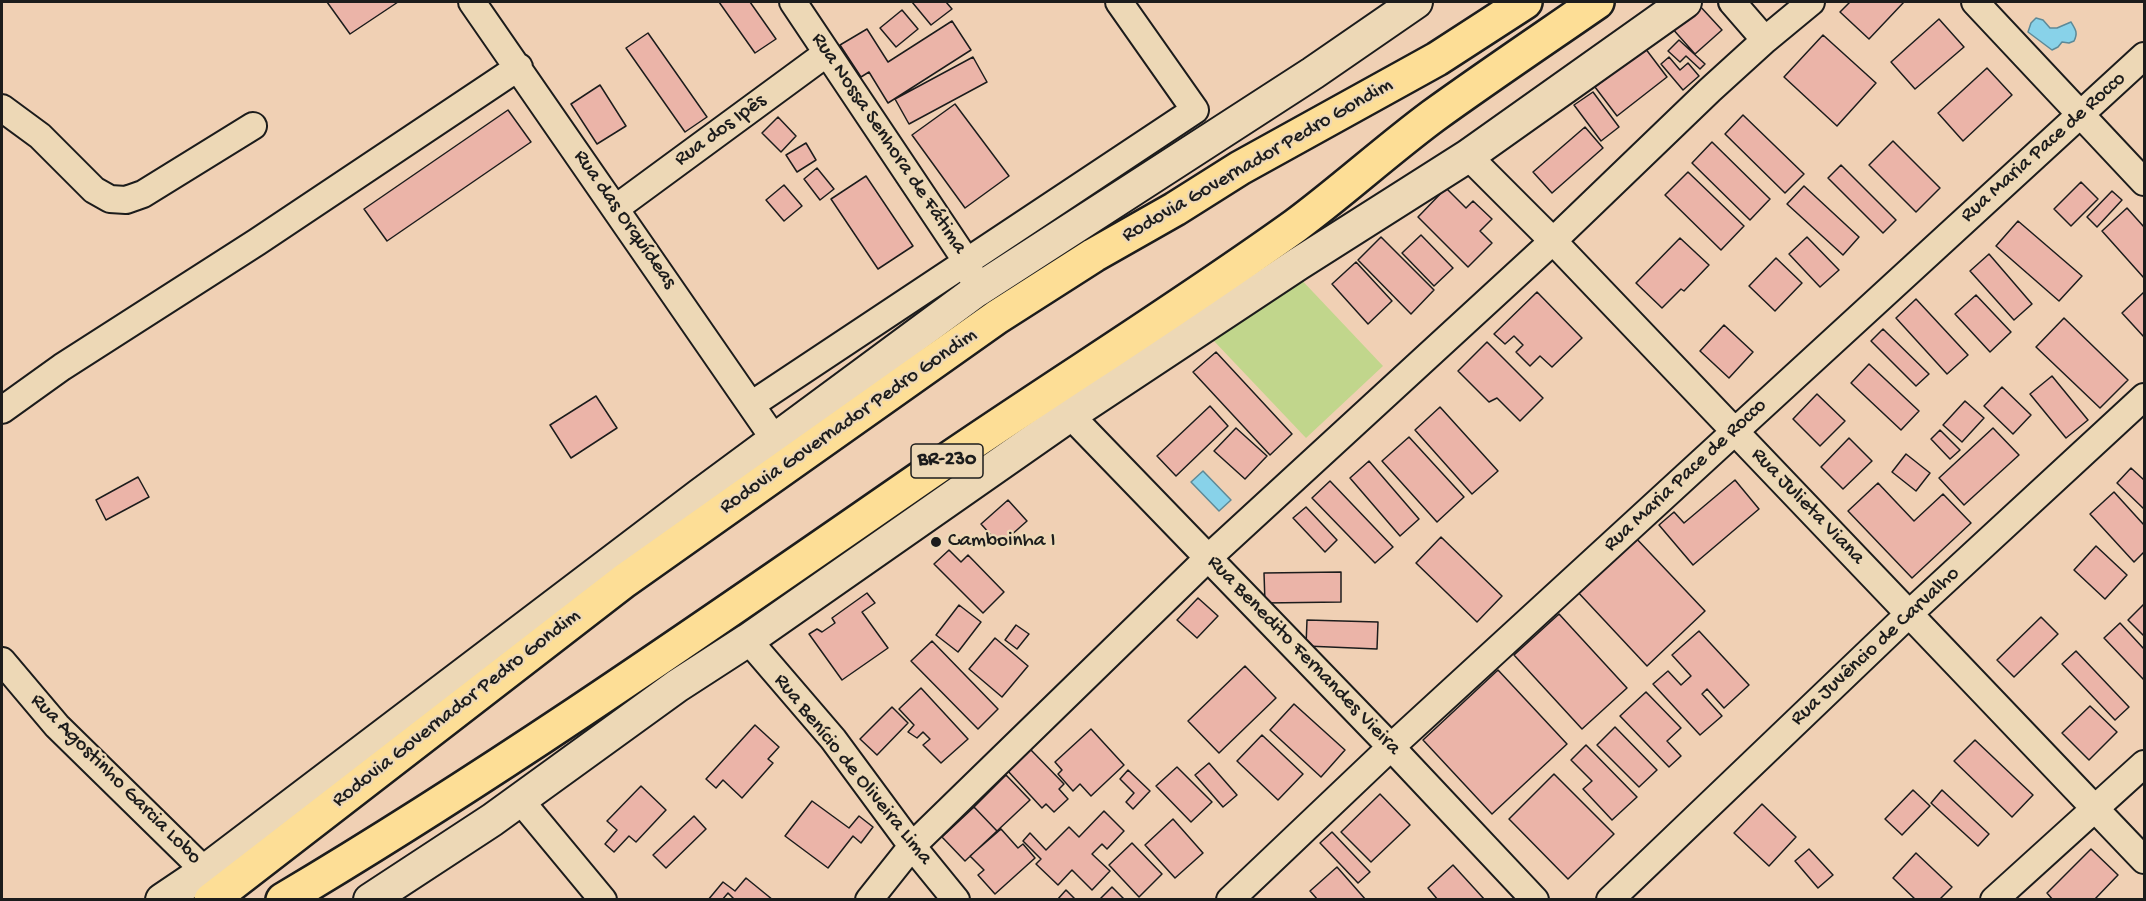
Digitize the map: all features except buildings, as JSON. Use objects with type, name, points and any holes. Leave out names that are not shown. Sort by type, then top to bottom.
[{"type":"highway","name":"Rodovia Governador Pedro Gondim","points":[[208,886],[624,582],[997,317],[1094,255],[1175,209],[1240,168],[1437,59],[1525,2]]},
{"type":"highway","name":"BR-230","points":[[282,900],[364,852],[516,755],[678,647],[1044,395],[1173,312],[1298,223],[1431,117],[1597,2]]},
{"type":"street","name":"Rua das Orquídeas","points":[[472,2],[775,440]]},
{"type":"street","name":"Rua Nossa Senhora de Fátima","points":[[793,2],[972,276]]},
{"type":"street","points":[[162,900],[208,886],[775,440],[972,276],[1195,110],[1119,2]]},
{"type":"street","points":[[751,405],[1313,73],[1416,2]]},
{"type":"street","points":[[370,900],[492,820],[677,686],[748,640],[1070,415],[1298,264],[1468,156],[1685,2]]},
{"type":"street","points":[[1732,2],[1765,40]]},
{"type":"street","points":[[869,900],[912,846],[1208,558],[1553,241],[1765,40],[1811,2]]},
{"type":"street","points":[[1975,2],[2145,182]]},
{"type":"street","name":"Rua dos Ipês","points":[[616,208],[827,53]]},
{"type":"street","name":"Rua Maria Pace de Rocco","points":[[1230,900],[1391,747],[2145,56]]},
{"type":"street","points":[[2,410],[62,367],[258,242],[519,68]]},
{"type":"street","points":[[2,108],[40,136],[94,190],[110,199],[126,200],[143,194],[253,126]]},
{"type":"street","name":"Rua Julieta Viana","points":[[1468,156],[1553,241],[2145,860]]},
{"type":"street","name":"Rua Juvêncio de Carvalho","points":[[1610,900],[1910,613],[2145,397]]},
{"type":"street","name":"Rua Benedito Fernandes Vieira","points":[[1070,415],[1391,747],[1535,900]]},
{"type":"street","name":"Rua Benício de Oliveira Lima","points":[[748,640],[833,739],[912,846],[956,900]]},
{"type":"street","name":"Rua Agostinho Garcia Lobo","points":[[2,661],[57,726],[208,886]]},
{"type":"street","points":[[1994,900],[2145,764]]},
{"type":"street","points":[[520,800],[603,900]]},
{"type":"green space","points":[[1296,274],[1383,366],[1306,438],[1213,340]]},
{"type":"water","points":[[2036,18],[2043,20],[2050,28],[2057,28],[2071,22],[2076,32],[2074,41],[2062,42],[2052,50],[2028,32],[2031,23]]},
{"type":"water","points":[[1203,471],[1231,500],[1219,511],[1191,482]]},
{"type":"place","name":"Camboinha I","points":[[936,542]]}]
